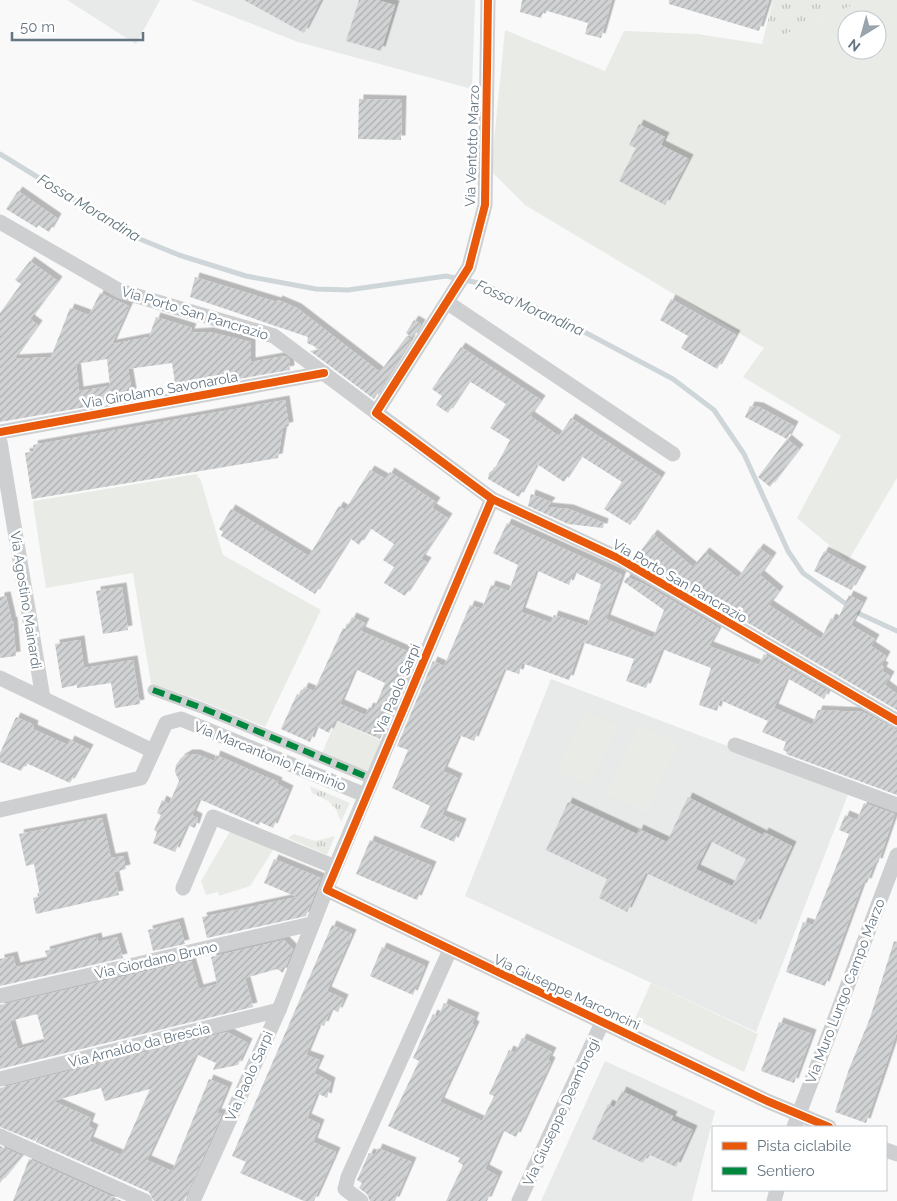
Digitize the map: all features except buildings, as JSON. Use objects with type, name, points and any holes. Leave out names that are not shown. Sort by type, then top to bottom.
[{"type":"street","name":"Via Ventotto Marzo","points":[[376,414],[448,303],[469,267],[485,205],[488,0]]},
{"type":"street","name":"Via Porto San Pancrazio","points":[[0,222],[120,291],[274,336],[492,499],[620,559],[897,721]]},
{"type":"street","points":[[448,303],[673,454]]},
{"type":"street","points":[[303,377],[308,361]]},
{"type":"street","name":"Via Girolamo Savonarola","points":[[0,432],[324,373]]},
{"type":"street","name":"Via Agostino Mainardi","points":[[0,442],[43,698]]},
{"type":"street","name":"Via Paolo Sarpi","points":[[192,1201],[279,1010],[311,924],[492,499]]},
{"type":"street","points":[[0,678],[153,751],[141,778],[0,810]]},
{"type":"street","points":[[153,690],[202,708],[372,780]]},
{"type":"street","name":"Via Marcantonio Flaminio","points":[[153,751],[166,723],[181,719],[365,795]]},
{"type":"street","points":[[735,745],[897,805]]},
{"type":"street","points":[[182,888],[213,818],[335,867]]},
{"type":"street","name":"Via Muro Lungo Campo Marzo","points":[[796,1121],[897,855]]},
{"type":"street","name":"Via Giuseppe Marconcini","points":[[327,890],[602,1023],[796,1121],[823,1126]]},
{"type":"street","name":"Via Giordano Bruno","points":[[0,996],[311,924]]},
{"type":"street","points":[[361,1201],[345,1189],[348,1177],[450,950]]},
{"type":"street","name":"Via Arnaldo da Brescia","points":[[0,1079],[279,1010]]},
{"type":"street","name":"Via Giuseppe Deambrogi","points":[[519,1201],[602,1023]]},
{"type":"street","points":[[0,1136],[145,1201]]},
{"type":"shaded area","points":[[67,0],[160,0],[136,44]]},
{"type":"shaded area","points":[[191,0],[475,0],[472,89],[298,42]]},
{"type":"shaded area","points":[[551,679],[849,792],[756,1032],[465,896]]},
{"type":"shaded area","points":[[605,1061],[715,1111],[692,1201],[541,1201]]},
{"type":"green space","points":[[773,0],[865,0],[842,10],[837,10],[837,12],[762,44]]},
{"type":"green space","points":[[865,0],[897,0],[897,478],[848,561],[797,518],[841,436],[743,377],[764,348],[525,205],[491,171],[505,30],[605,71],[624,31],[697,34],[762,44],[837,12],[837,60],[887,60],[887,10],[842,10]]},
{"type":"green space","points":[[197,474],[198,478],[200,478],[223,555],[321,610],[265,727],[197,699],[151,684],[133,573],[46,588],[34,501]]},
{"type":"green space","points":[[584,711],[618,726],[589,786],[556,770]]},
{"type":"green space","points":[[336,721],[387,743],[373,775],[322,753]]},
{"type":"green space","points":[[638,724],[679,743],[647,813],[606,794]]},
{"type":"green space","points":[[310,786],[350,803],[341,822],[336,809],[328,801],[312,793]]},
{"type":"green space","points":[[232,828],[277,844],[250,886],[219,896],[218,892],[206,895],[201,881]]},
{"type":"green space","points":[[294,834],[315,841],[335,836],[327,855],[288,838]]},
{"type":"green space","points":[[651,983],[758,1034],[744,1072],[635,1019]]},
{"type":"waterway","name":"Fossa Morandina","points":[[0,154],[135,237],[179,255],[246,276],[316,289],[348,290],[446,276],[483,284],[558,318],[673,379],[714,410],[744,454],[788,551],[803,573],[860,614],[897,631]]},
{"type":"marked path","points":[[153,690],[202,708],[372,779]]},
{"type":"cycle path","points":[[488,0],[485,205],[469,267],[376,413],[492,499],[620,559],[897,721]]},
{"type":"cycle path","points":[[0,432],[324,373]]},
{"type":"cycle path","points":[[492,499],[327,890],[767,1101],[827,1126]]}]
